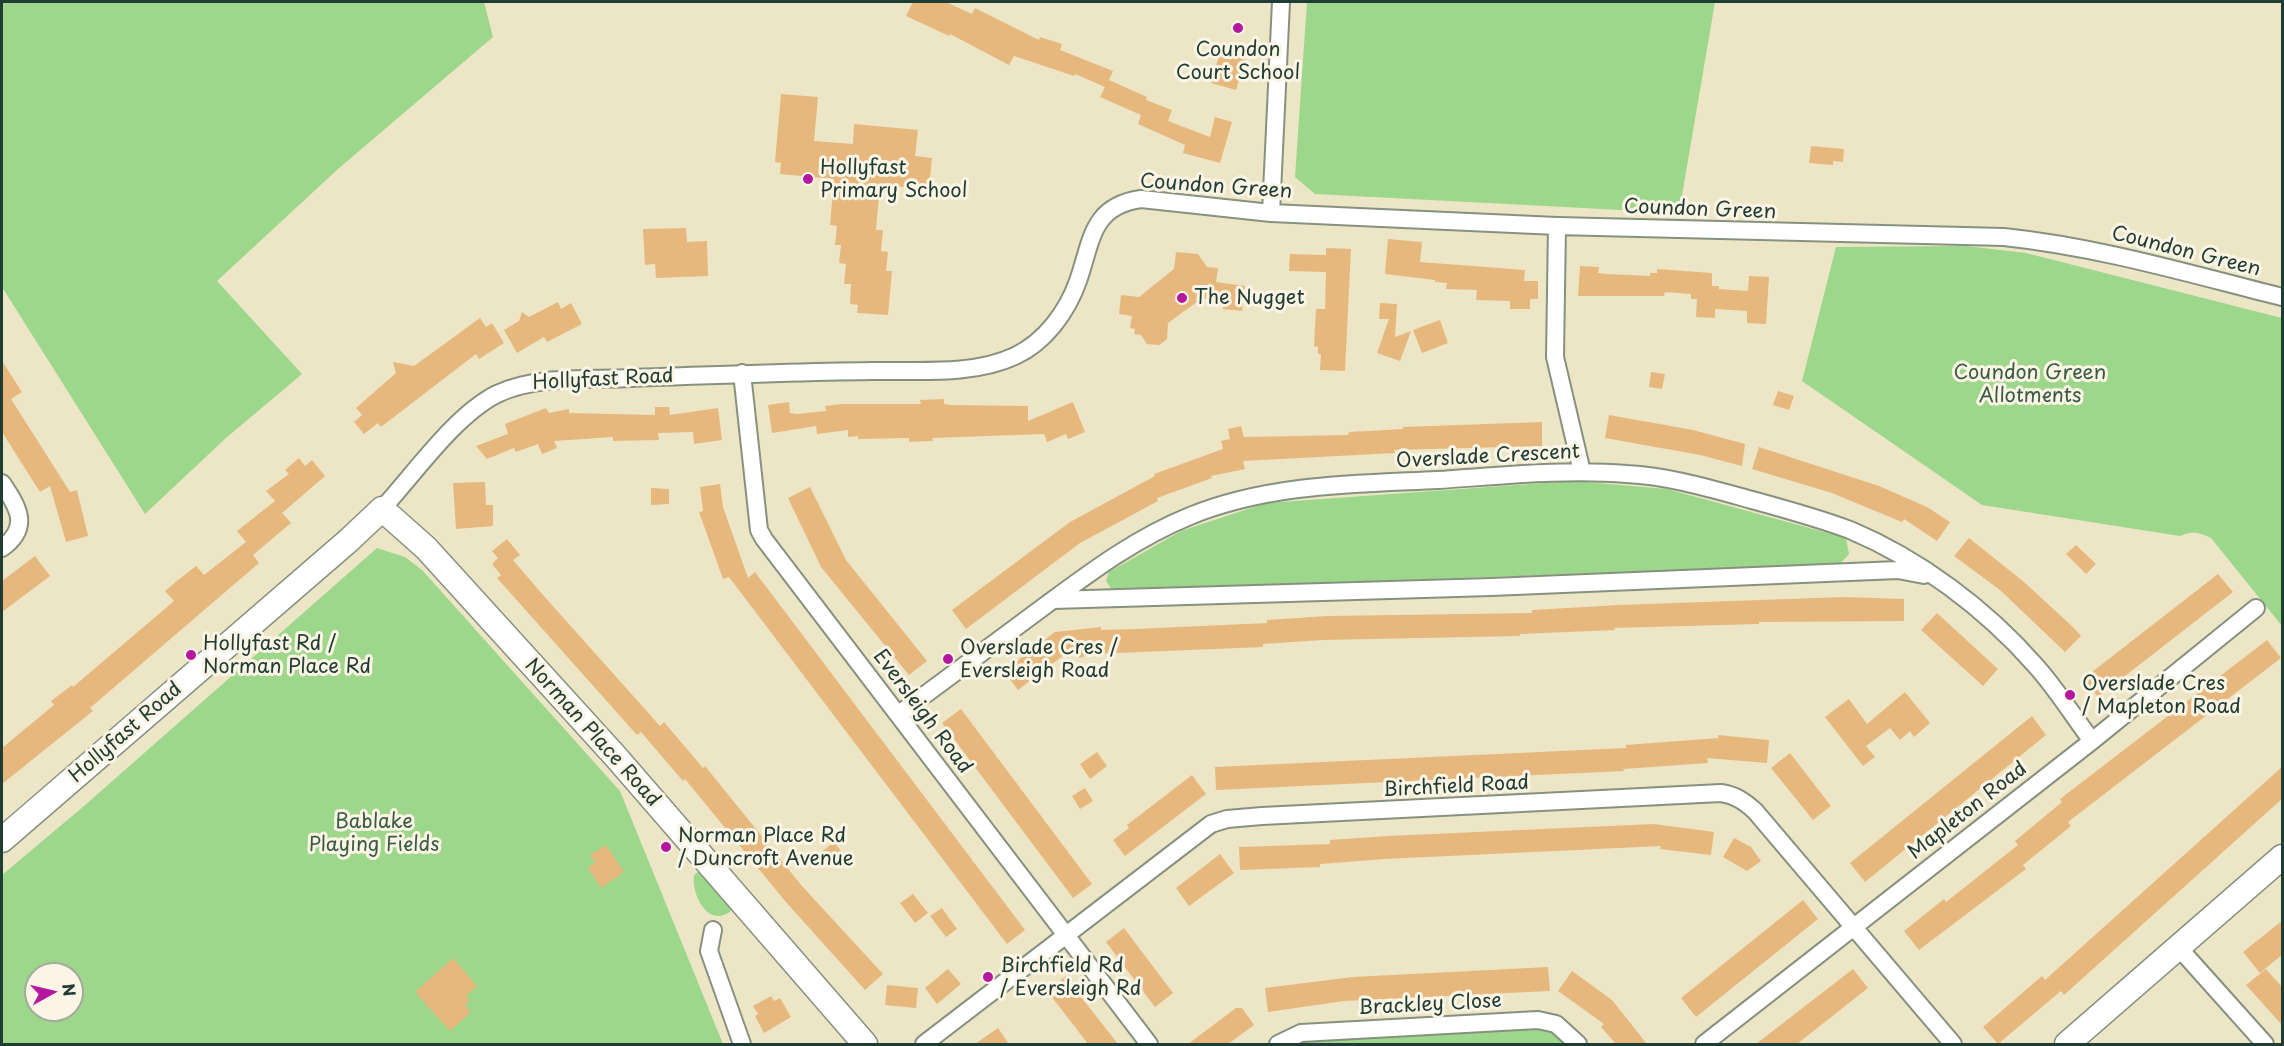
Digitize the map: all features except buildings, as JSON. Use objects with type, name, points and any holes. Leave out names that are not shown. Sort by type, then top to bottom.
[{"type":"street","points":[[1271,213],[1281,2]]},
{"type":"street","name":"Coundon Green","points":[[1112,208],[1126,201],[1141,199],[1271,213],[1557,226],[1863,236],[2004,237],[2048,242],[2110,254],[2283,297]]},
{"type":"street","name":"Hollyfast Road","points":[[2,840],[348,541],[382,509],[476,407],[516,386],[570,380],[742,373],[949,370],[994,363],[1015,356],[1034,345],[1065,309],[1095,227],[1112,208]]},
{"type":"street","points":[[1557,226],[1555,357],[1582,472]]},
{"type":"street","name":"Eversleigh Road","points":[[742,373],[759,530],[820,615],[899,714],[1149,1044]]},
{"type":"street","name":"Overslade Crescent","points":[[899,714],[1098,566],[1139,540],[1189,516],[1252,496],[1317,487],[1582,472],[1629,474],[1700,486],[1788,510],[1849,530],[1894,552],[1934,577],[1969,603],[2035,664],[2092,741]]},
{"type":"street","points":[[2,483],[17,507],[20,523],[12,540],[2,548]]},
{"type":"street","name":"Norman Place Road","points":[[382,509],[426,548],[616,757],[865,1044]]},
{"type":"street","name":"Overslade Crescent","points":[[1053,600],[1431,589],[1898,570],[1934,577]]},
{"type":"street","name":"Mapleton Road","points":[[1704,1044],[2092,741],[2256,608]]},
{"type":"street","name":"Birchfield Road","points":[[924,1044],[1064,934],[1211,824],[1227,819],[1721,793],[1731,794],[1745,801],[1755,811],[1953,1044]]},
{"type":"street","points":[[2067,1044],[2283,857]]},
{"type":"street","points":[[713,930],[709,951],[742,1044]]},
{"type":"street","points":[[2179,948],[2265,1044]]},
{"type":"street","name":"Brackley Close","points":[[1278,1044],[1300,1033],[1538,1020],[1556,1024],[1578,1044]]},
{"type":"green space","points":[[2,2],[484,2],[493,37],[338,169],[217,281],[302,374],[226,438],[145,514],[2,287]]},
{"type":"green space","points":[[1307,2],[1715,2],[1679,213],[1315,194],[1295,177]]},
{"type":"green space","name":"Coundon Green Allotments","points":[[1966,246],[2026,253],[2282,318],[2282,626],[2211,538],[2202,534],[2188,533],[2180,536],[1982,505],[1802,381],[1836,247]]},
{"type":"green space","points":[[1573,481],[1667,489],[1846,538],[1849,554],[1839,565],[1112,590],[1106,581],[1109,572],[1181,531],[1266,503]]},
{"type":"green space","name":"Bablake Playing Fields","points":[[377,548],[405,557],[422,570],[620,791],[723,1044],[2,1044],[2,875],[84,806]]},
{"type":"green space","points":[[699,871],[733,909],[725,915],[717,916],[710,913],[699,901],[694,875]]},
{"type":"green space","points":[[1538,1028],[1552,1030],[1567,1044],[1292,1044],[1303,1041]]},
{"type":"place","name":"Coundon Court School","points":[[1238,28]]},
{"type":"place","name":"Hollyfast Primary School","points":[[808,179]]},
{"type":"place","name":"The Nugget","points":[[1182,298]]},
{"type":"place","name":"Hollyfast Rd / Norman Place Rd","points":[[191,655]]},
{"type":"place","name":"Overslade Cres / Eversleigh Road","points":[[948,659]]},
{"type":"place","name":"Overslade Cres / Mapleton Road","points":[[2070,695]]},
{"type":"place","name":"Norman Place Rd / Duncroft Avenue","points":[[666,847]]},
{"type":"place","name":"Birchfield Rd / Eversleigh Rd","points":[[988,977]]}]
